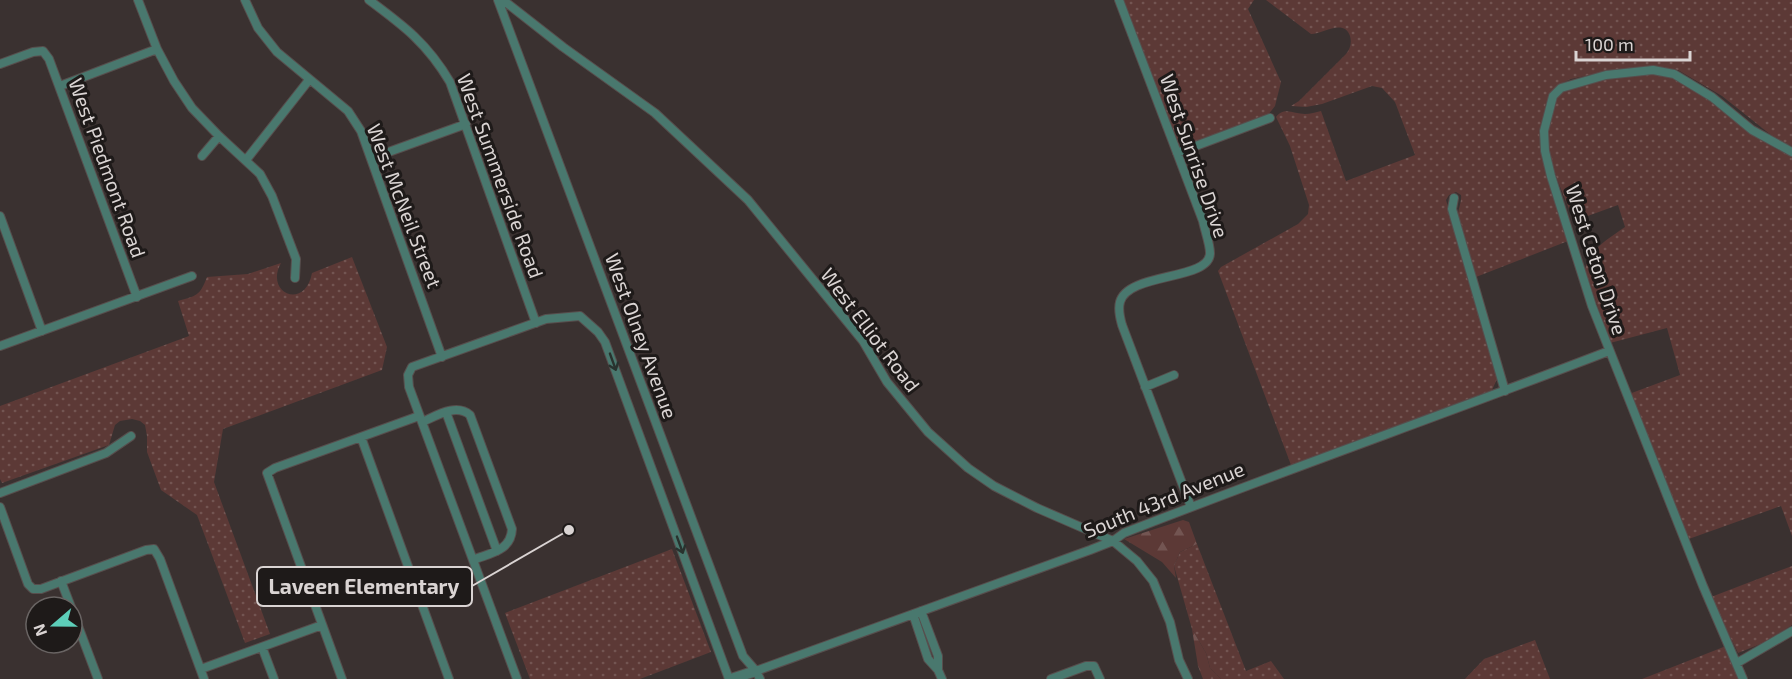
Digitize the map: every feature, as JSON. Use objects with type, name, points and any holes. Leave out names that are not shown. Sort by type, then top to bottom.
[{"type":"street","points":[[138,0],[157,49],[192,108],[260,174],[272,196],[296,258],[295,278]]},
{"type":"street","name":"West McNeil Street","points":[[244,0],[258,28],[277,52],[348,111],[361,131],[442,357]]},
{"type":"street","name":"West Summerside Road","points":[[369,0],[404,26],[429,50],[450,82],[536,323]]},
{"type":"street","name":"West Elliot Road","points":[[500,0],[655,113],[748,200],[862,341],[887,382],[914,415],[928,432],[968,468],[994,486],[1037,508],[1113,541],[1137,561],[1153,581],[1170,622],[1179,660],[1188,679]]},
{"type":"street","name":"West Olney Avenue","points":[[500,0],[742,656],[758,675]]},
{"type":"street","name":"West Sunrise Drive","points":[[1119,0],[1203,221],[1210,253],[1208,261],[1199,268],[1139,285],[1125,292],[1120,301],[1122,325],[1191,507]]},
{"type":"street","points":[[60,86],[157,49]]},
{"type":"street","name":"West Piedmont Road","points":[[0,64],[33,52],[43,51],[49,59],[137,297]]},
{"type":"street","name":"West Ceton Drive","points":[[1743,679],[1703,586],[1609,351],[1580,271],[1545,151],[1544,131],[1553,96],[1561,88],[1606,75],[1653,70],[1674,74],[1712,97],[1752,130],[1792,152]]},
{"type":"street","points":[[246,160],[309,80]]},
{"type":"street","points":[[1177,153],[1270,118]]},
{"type":"street","points":[[372,158],[466,124]]},
{"type":"street","points":[[202,156],[219,136]]},
{"type":"street","points":[[1454,198],[1452,209],[1505,391]]},
{"type":"street","points":[[0,216],[42,332]]},
{"type":"street","points":[[0,346],[192,276]]},
{"type":"street","points":[[517,679],[409,387],[408,375],[412,368],[536,323],[580,316],[598,332],[605,342],[730,679]]},
{"type":"street","name":"South 43rd Avenue","points":[[730,679],[758,675],[917,613],[1113,541],[1124,533],[1191,507],[1609,351]]},
{"type":"street","points":[[1145,387],[1174,375]]},
{"type":"street","points":[[342,679],[267,472],[361,437],[446,412],[457,410],[466,412],[470,415],[512,529],[511,539],[507,545],[473,560]]},
{"type":"street","points":[[446,412],[497,551]]},
{"type":"street","points":[[0,493],[106,453],[131,436]]},
{"type":"street","points":[[361,437],[449,679]]},
{"type":"street","points":[[0,507],[28,584],[33,589],[41,589],[154,549],[160,559],[204,679]]},
{"type":"street","points":[[62,581],[67,595]]},
{"type":"street","points":[[917,613],[934,642],[938,656],[938,670]]},
{"type":"street","points":[[917,613],[928,659],[938,670],[942,679]]},
{"type":"street","points":[[201,669],[322,625]]},
{"type":"street","points":[[1737,663],[1792,631]]},
{"type":"street","points":[[84,641],[98,679]]},
{"type":"street","points":[[924,646],[934,642]]},
{"type":"street","points":[[262,647],[273,679]]},
{"type":"street","points":[[1051,679],[1086,666],[1094,666],[1100,679]]},
{"type":"green space","points":[[1123,0],[1254,0],[1248,9],[1281,82],[1275,106],[1268,115],[1178,149]]},
{"type":"green space","points":[[1266,0],[1792,0],[1792,146],[1776,139],[1722,96],[1678,70],[1655,67],[1609,71],[1571,79],[1558,85],[1546,103],[1541,130],[1568,241],[1476,277],[1458,219],[1461,195],[1456,192],[1449,195],[1446,200],[1498,377],[1492,390],[1291,465],[1218,271],[1221,267],[1298,224],[1308,214],[1309,205],[1290,146],[1276,117],[1286,111],[1305,114],[1321,111],[1346,181],[1415,155],[1395,102],[1382,88],[1372,86],[1322,104],[1306,107],[1291,106],[1299,101],[1346,54],[1350,46],[1350,36],[1343,28],[1338,27],[1311,34]]},
{"type":"green space","points":[[1653,72],[1690,86],[1712,100],[1766,143],[1792,155],[1792,536],[1781,506],[1686,540],[1629,394],[1680,375],[1667,328],[1610,343],[1585,269],[1591,255],[1606,240],[1625,227],[1618,205],[1574,221],[1549,154],[1547,126],[1552,106],[1561,91],[1607,77]]},
{"type":"green space","points":[[352,257],[387,347],[382,370],[223,429],[214,482],[270,634],[245,643],[197,515],[161,490],[147,452],[145,425],[140,421],[132,419],[120,421],[115,425],[109,445],[2,483],[0,479],[0,406],[189,336],[178,301],[197,294],[207,277],[248,274],[281,263],[277,274],[278,283],[281,289],[288,294],[295,294],[302,292],[308,285],[312,273]]},
{"type":"green space","points":[[1183,520],[1189,522],[1197,544],[1180,552],[1174,566],[1176,578],[1162,562],[1124,539]]},
{"type":"green space","points":[[1197,544],[1246,671],[1271,661],[1284,679],[1221,679],[1210,668],[1206,653],[1192,629],[1174,566],[1180,552]]},
{"type":"green space","points":[[672,549],[711,652],[640,679],[530,679],[505,613]]},
{"type":"green space","points":[[1792,566],[1792,625],[1763,643],[1738,653],[1711,597]]},
{"type":"green space","points":[[1192,629],[1206,653],[1210,668],[1221,679],[1203,679],[1198,666]]},
{"type":"green space","points":[[1535,640],[1550,679],[1465,679],[1484,659]]},
{"type":"green space","points":[[1726,646],[1739,679],[1642,679]]},
{"type":"place","name":"Laveen Elementary","points":[[569,530]]}]
